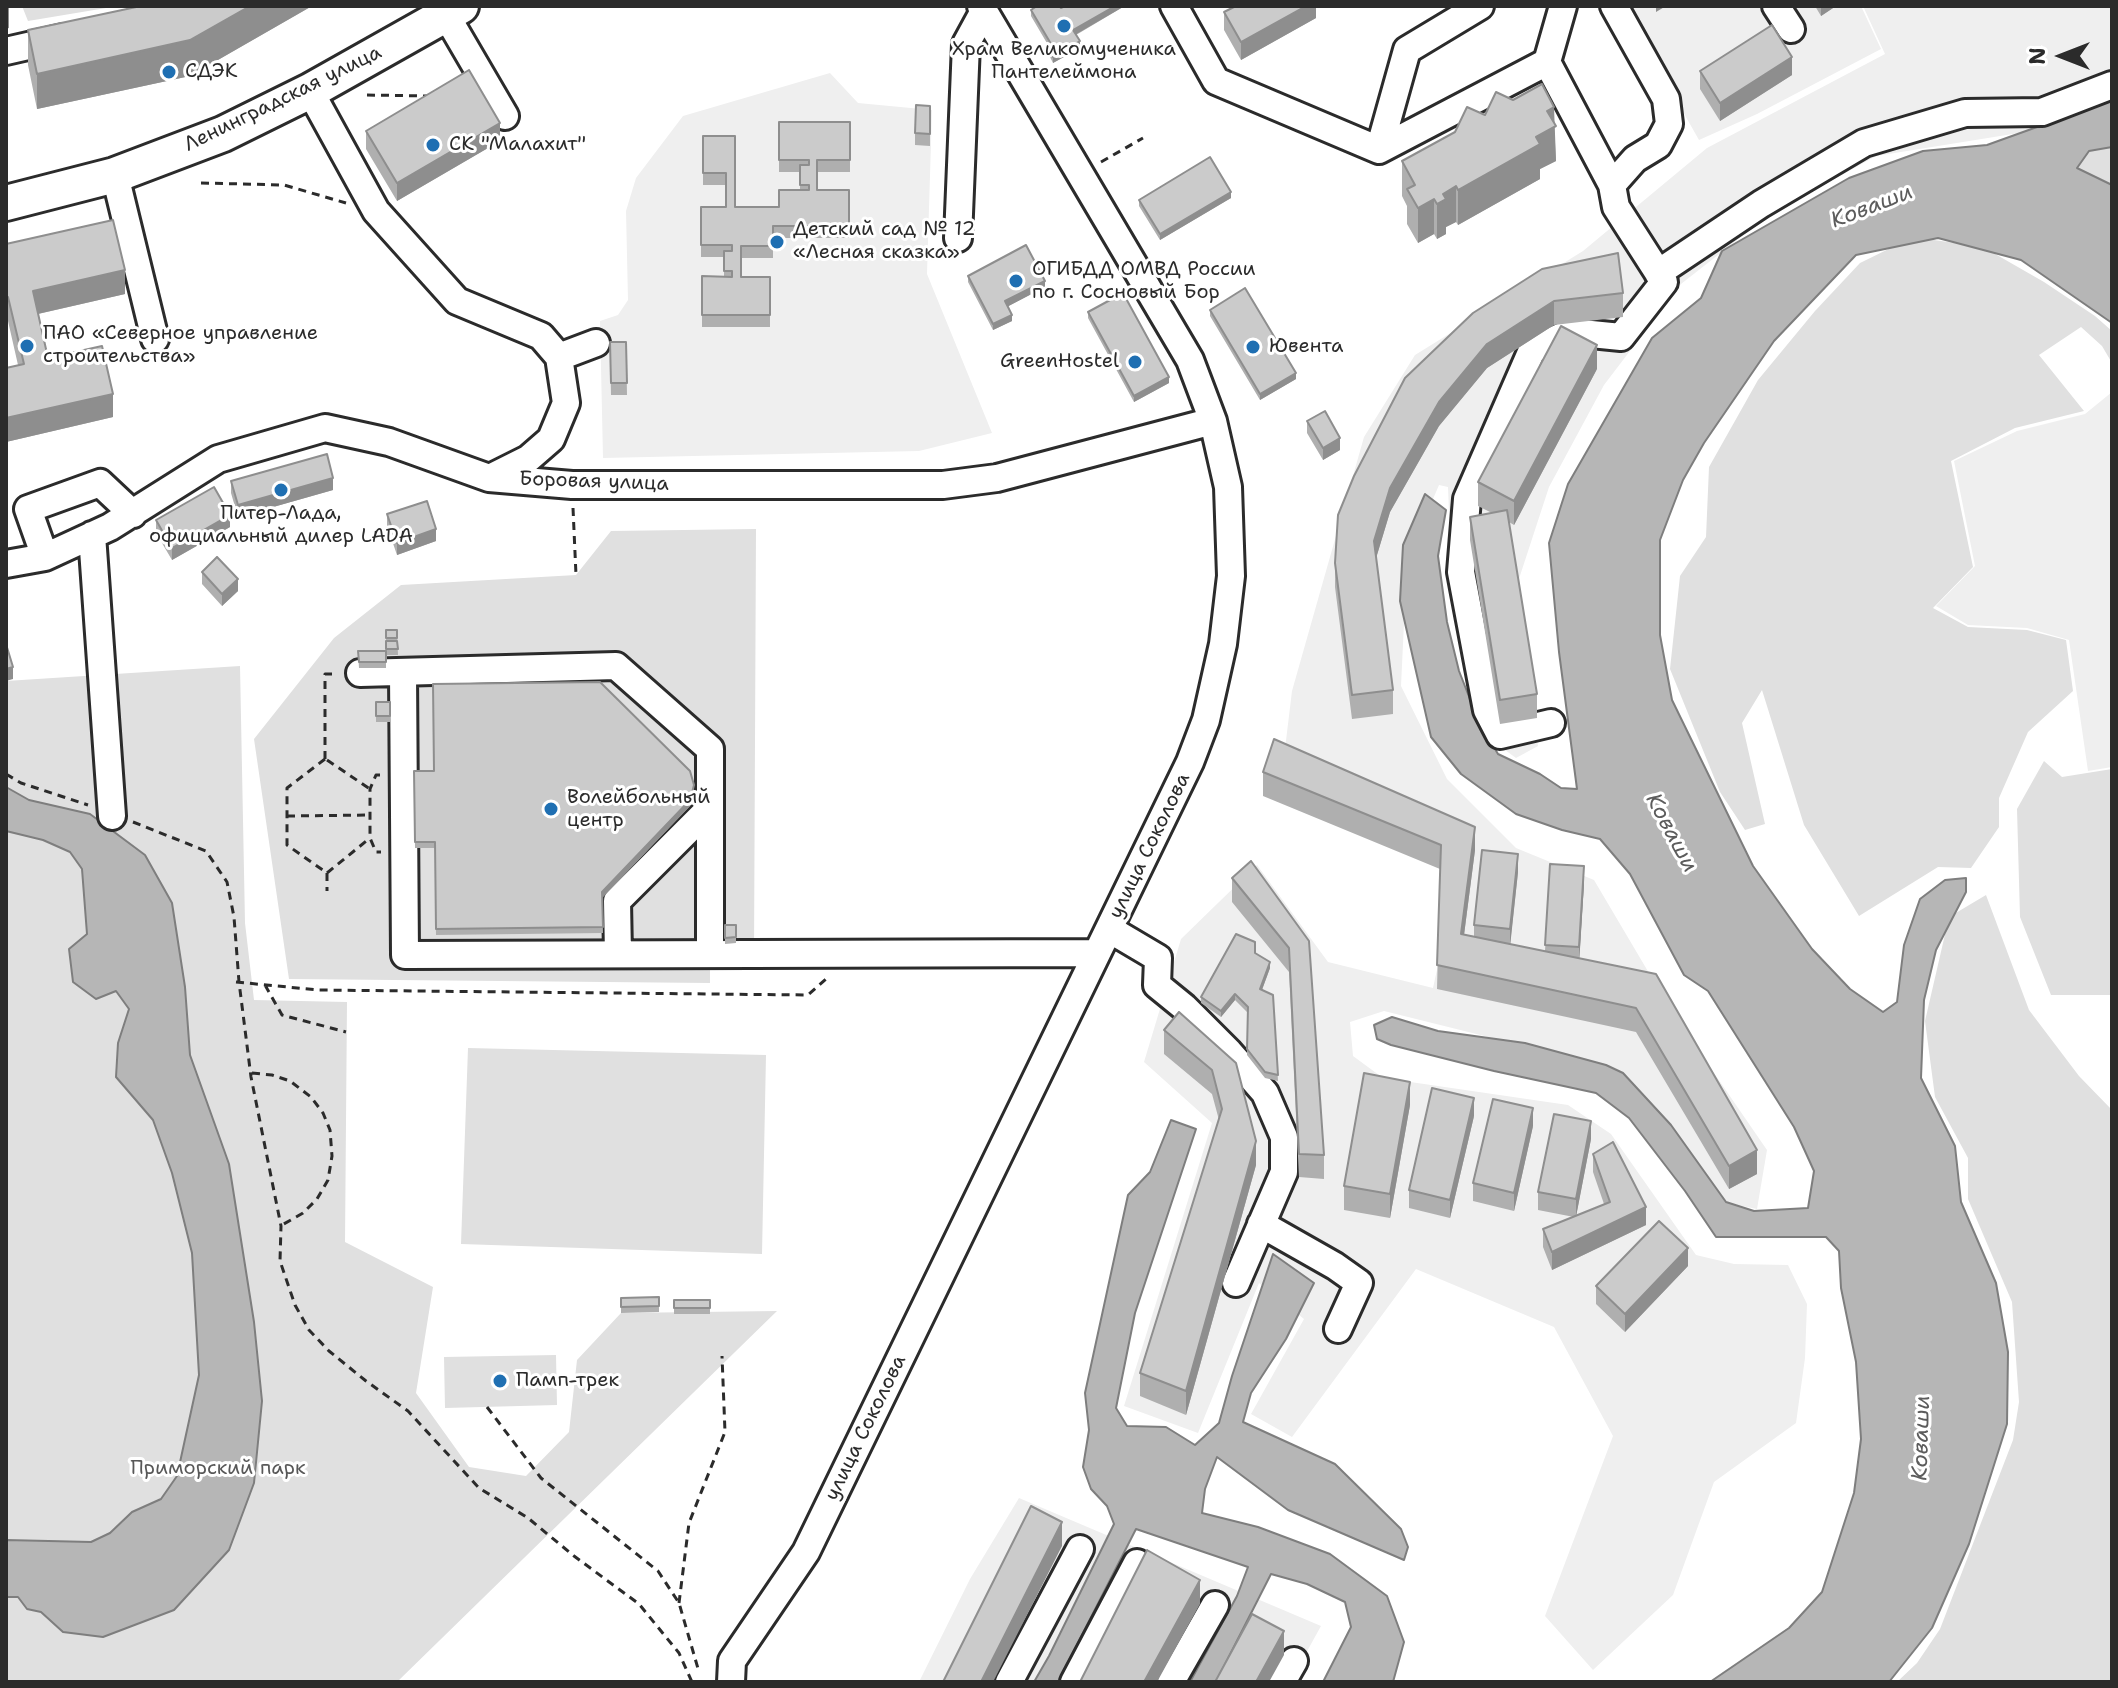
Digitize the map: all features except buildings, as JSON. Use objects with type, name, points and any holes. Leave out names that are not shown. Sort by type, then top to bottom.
[{"type":"main road","name":"Ленинградская улица","points":[[6,203],[115,175],[223,134],[310,91],[453,10]]},
{"type":"street","points":[[1174,6],[1216,81],[1379,150]]},
{"type":"street","points":[[1379,150],[1407,50],[1480,6]]},
{"type":"street","points":[[1551,723],[1500,735],[1487,710],[1461,572],[1467,499],[1532,350],[1571,332],[1621,337],[1664,282],[1616,207],[1612,185],[1547,62],[1563,6]]},
{"type":"street","points":[[1612,185],[1635,159],[1658,145],[1669,124],[1666,99],[1614,6]]},
{"type":"street","points":[[1776,6],[1791,29]]},
{"type":"street","points":[[958,238],[966,44],[983,9]]},
{"type":"street","name":"улица Соколова","points":[[732,1671],[806,1552],[1190,762],[1206,720],[1223,644],[1231,576],[1228,487],[1213,421],[1190,360],[983,9]]},
{"type":"street","points":[[453,10],[505,116]]},
{"type":"street","points":[[6,51],[83,34]]},
{"type":"street","points":[[1379,150],[1547,62]]},
{"type":"street","points":[[1658,273],[1761,204],[1864,143],[1965,113],[2042,112],[2112,85]]},
{"type":"street","points":[[310,91],[376,211],[457,301],[541,336],[559,357],[566,403],[551,439],[528,459],[489,478]]},
{"type":"street","points":[[115,175],[155,339]]},
{"type":"street","points":[[559,357],[596,343]]},
{"type":"street","name":"Боровая улица","points":[[6,564],[45,557],[92,535],[133,514],[218,459],[325,428],[389,442],[489,478],[572,485],[943,485],[997,478],[1213,421]]},
{"type":"street","points":[[45,557],[28,509],[100,483],[133,514]]},
{"type":"street","points":[[92,535],[112,815]]},
{"type":"street","points":[[360,673],[616,666],[710,749],[710,954]]},
{"type":"street","points":[[403,673],[405,955],[1097,953]]},
{"type":"street","points":[[618,954],[617,901],[710,808]]},
{"type":"street","points":[[1109,929],[1158,958],[1157,985],[1229,1052],[1265,1093],[1284,1137],[1284,1172],[1236,1283]]},
{"type":"street","points":[[1261,1224],[1359,1283],[1338,1329]]},
{"type":"street","points":[[1009,1682],[1080,1549]]},
{"type":"street","points":[[1074,1682],[1137,1563]]},
{"type":"street","points":[[1171,1682],[1215,1605]]},
{"type":"path","points":[[367,95],[428,96]]},
{"type":"path","points":[[1101,162],[1143,138]]},
{"type":"path","points":[[201,183],[284,185],[376,211]]},
{"type":"path","points":[[574,533],[576,575]]},
{"type":"path","points":[[325,759],[325,674],[360,673]]},
{"type":"path","points":[[325,759],[370,789]]},
{"type":"path","points":[[325,759],[287,788],[287,845],[327,873]]},
{"type":"path","points":[[6,774],[21,783],[206,851],[227,882],[252,1073],[281,1226],[280,1261],[295,1305],[309,1330],[329,1351],[408,1411],[479,1488],[528,1518],[639,1604],[679,1653],[692,1682]]},
{"type":"path","points":[[376,775],[370,789],[370,838],[376,852]]},
{"type":"path","points":[[287,816],[370,815]]},
{"type":"path","points":[[327,873],[370,838]]},
{"type":"path","points":[[327,873],[327,891]]},
{"type":"path","points":[[238,982],[318,990],[808,995],[854,954]]},
{"type":"path","points":[[265,985],[282,1015],[346,1032]]},
{"type":"path","points":[[252,1073],[290,1081],[311,1097],[323,1113],[330,1130],[332,1156],[328,1180],[317,1199],[303,1213],[281,1226]]},
{"type":"path","points":[[679,1603],[689,1523],[725,1432],[722,1356]]},
{"type":"path","points":[[487,1407],[541,1478],[658,1571],[679,1603],[699,1672]]},
{"type":"shaded area","points":[[1623,6],[1861,6],[1881,49],[1757,114],[1699,140]]},
{"type":"shaded area","points":[[1863,6],[2112,6],[2112,118],[1876,156],[1769,215],[1681,284],[1604,385],[1549,487],[1515,591],[1538,746],[1516,758],[1475,728],[1453,612],[1448,487],[1439,485],[1407,560],[1401,686],[1447,779],[1516,848],[1594,880],[1672,1012],[1767,1150],[1757,1209],[1712,1200],[1617,1069],[1384,1011],[1350,1022],[1353,1056],[1383,1078],[1568,1105],[1611,1134],[1696,1255],[1734,1264],[1788,1265],[1807,1304],[1805,1358],[1796,1423],[1714,1482],[1673,1595],[1593,1670],[1545,1616],[1613,1436],[1554,1327],[1416,1269],[1292,1437],[1251,1414],[1304,1319],[1259,1283],[1198,1433],[1124,1406],[1212,1123],[1144,1062],[1181,939],[1257,865],[1328,962],[1433,988],[1459,869],[1280,790],[1292,691],[1364,437],[1415,355],[1583,251],[1707,148],[1885,54]]},
{"type":"shaded area","name":"Детский сад № 12 «Лесная сказка»","points":[[830,73],[858,103],[932,110],[927,274],[992,433],[919,451],[603,458],[600,321],[618,315],[628,300],[626,211],[636,178],[683,116]]},
{"type":"shaded area","points":[[2112,392],[2112,767],[2088,771],[2069,640],[2027,628],[1968,625],[1936,606],[1975,566],[1954,461],[2017,431],[2085,414]]},
{"type":"shaded area","points":[[1019,1498],[1321,1626],[1290,1682],[919,1682],[970,1579]]},
{"type":"green space","points":[[22,6],[118,6],[28,21]]},
{"type":"green space","points":[[2112,147],[2112,185],[2077,168],[2089,151]]},
{"type":"green space","points":[[1913,237],[1983,247],[2044,282],[2112,331],[2112,363],[2102,346],[2081,327],[2039,355],[2084,411],[2015,428],[1951,461],[1973,567],[1933,608],[1968,627],[2027,630],[2066,640],[2073,691],[2028,732],[1999,798],[1999,827],[1971,868],[1938,867],[1859,916],[1804,825],[1762,690],[1742,723],[1765,824],[1745,830],[1720,792],[1670,669],[1680,576],[1706,537],[1709,467],[1758,380],[1815,311],[1860,263]]},
{"type":"green space","points":[[756,529],[754,954],[710,954],[710,983],[289,979],[254,739],[334,638],[401,585],[576,575],[611,531]]},
{"type":"green space","name":"Приморский парк","points":[[240,666],[245,923],[254,1000],[347,1002],[345,1242],[433,1287],[416,1393],[469,1467],[526,1476],[569,1432],[577,1360],[621,1313],[777,1311],[397,1682],[6,1682],[6,681]]},
{"type":"green space","points":[[2044,761],[2062,777],[2112,769],[2112,995],[2051,995],[2020,917],[2017,809]]},
{"type":"green space","points":[[1986,895],[2029,1010],[2079,1076],[2112,1110],[2112,1682],[1897,1682],[1917,1663],[1940,1629],[2013,1440],[2019,1402],[2012,1302],[1968,1199],[1968,1158],[1935,1097],[1925,1021],[1949,917]]},
{"type":"green space","points":[[468,1048],[766,1055],[762,1254],[461,1244]]},
{"type":"green space","name":"Памп-трек","points":[[556,1355],[557,1405],[445,1408],[444,1357]]},
{"type":"water","name":"Коваши","points":[[2112,100],[2112,147],[2089,151],[2077,168],[2112,185],[2112,323],[2021,260],[1938,238],[1856,255],[1774,341],[1704,443],[1683,480],[1660,540],[1660,635],[1672,700],[1753,866],[1812,949],[1850,989],[1883,1012],[1897,1002],[1904,945],[1920,899],[1945,880],[1966,878],[1966,892],[1936,950],[1924,1000],[1921,1078],[1955,1146],[1961,1202],[1996,1283],[2008,1352],[2007,1424],[1969,1544],[1932,1628],[1889,1682],[1710,1682],[1789,1628],[1822,1592],[1854,1493],[1861,1439],[1856,1362],[1841,1288],[1839,1251],[1826,1237],[1716,1237],[1629,1118],[1596,1093],[1494,1071],[1377,1039],[1374,1025],[1392,1017],[1438,1031],[1525,1043],[1606,1065],[1623,1073],[1671,1125],[1726,1202],[1754,1211],[1808,1208],[1814,1171],[1794,1127],[1708,991],[1684,975],[1630,874],[1600,839],[1516,814],[1461,774],[1431,737],[1400,601],[1403,545],[1425,494],[1446,510],[1438,556],[1447,622],[1459,671],[1479,722],[1498,754],[1561,788],[1577,789],[1549,543],[1568,484],[1652,338],[1701,298],[1722,251],[1849,178],[1923,151],[1987,145]]},
{"type":"water","points":[[6,787],[29,800],[90,814],[145,855],[172,903],[185,987],[190,1055],[229,1164],[254,1322],[262,1401],[254,1483],[229,1550],[174,1610],[103,1637],[63,1632],[41,1612],[27,1609],[18,1597],[6,1597],[6,1540],[91,1542],[110,1533],[132,1512],[161,1499],[177,1476],[199,1375],[192,1253],[172,1173],[153,1120],[116,1077],[118,1043],[129,1009],[116,991],[96,999],[73,982],[69,949],[87,934],[82,869],[70,852],[43,840],[6,831]]},
{"type":"water","points":[[1171,1120],[1196,1129],[1135,1313],[1116,1408],[1127,1426],[1166,1427],[1195,1445],[1219,1423],[1273,1254],[1314,1283],[1286,1339],[1251,1393],[1243,1422],[1335,1464],[1401,1529],[1408,1547],[1404,1560],[1288,1510],[1217,1457],[1205,1489],[1202,1513],[1258,1527],[1330,1554],[1387,1596],[1404,1642],[1393,1682],[1323,1682],[1351,1627],[1345,1602],[1307,1584],[1271,1574],[1216,1682],[1190,1682],[1237,1596],[1248,1567],[1136,1529],[1058,1682],[1034,1682],[1114,1524],[1107,1506],[1091,1489],[1083,1467],[1089,1430],[1085,1393],[1128,1195],[1150,1172]]},
{"type":"place","name":"Храм Великомученика Пантелеймона","points":[[1064,26]]},
{"type":"place","name":"СДЭК","points":[[169,72]]},
{"type":"place","name":"СК \"Малахит\"","points":[[433,145]]},
{"type":"place","name":"Детский сад № 12 «Лесная сказка»","points":[[777,242]]},
{"type":"place","name":"ОГИБДД ОМВД России по г. Сосновый Бор","points":[[1016,281]]},
{"type":"place","name":"ПАО «Северное управление строительства»","points":[[27,346]]},
{"type":"place","name":"Ювента","points":[[1253,347]]},
{"type":"place","name":"GreenHostel","points":[[1135,362]]},
{"type":"place","name":"Питер-Лада, официальный дилер LADA","points":[[281,490]]},
{"type":"place","name":"Волейбольный центр","points":[[551,809]]},
{"type":"place","name":"Памп-трек","points":[[500,1381]]}]
